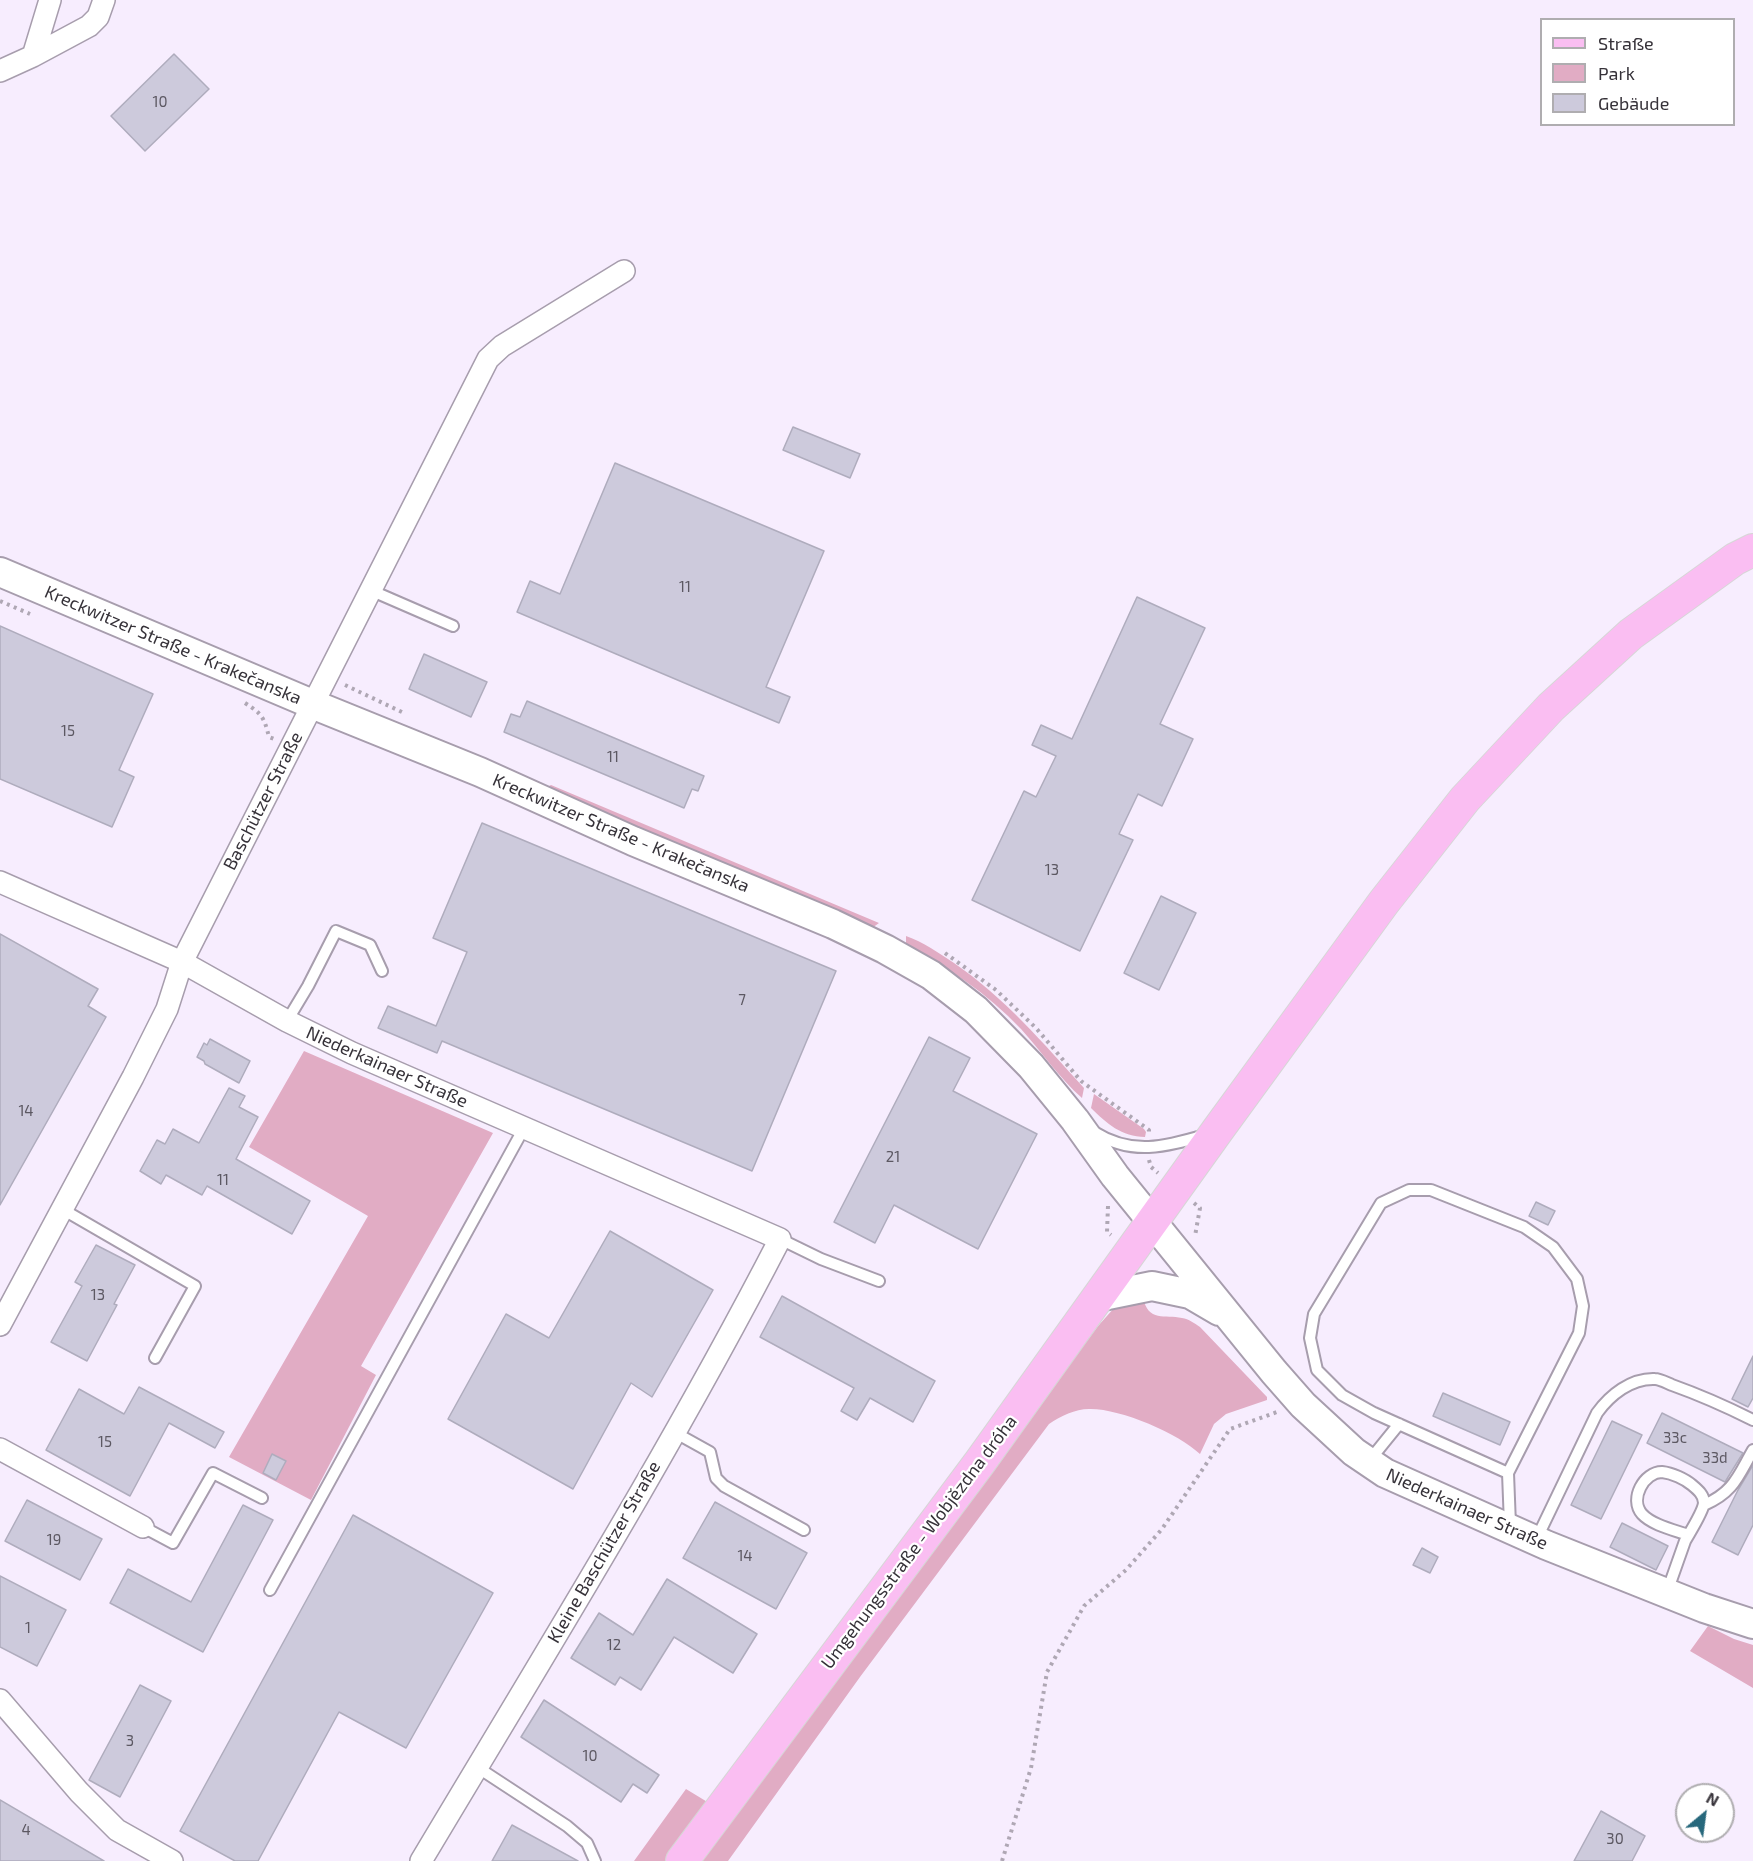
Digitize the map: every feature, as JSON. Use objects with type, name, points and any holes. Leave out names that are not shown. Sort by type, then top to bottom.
[{"type":"main road","name":"Umgehungsstraße - Wobjězdna dróha","points":[[682,1861],[980,1462],[1384,902],[1473,791],[1551,707],[1631,634],[1735,559],[1753,550]]},
{"type":"street","points":[[33,56],[50,0]]},
{"type":"street","points":[[0,71],[89,26],[98,17],[104,0]]},
{"type":"street","name":"Baschützer Straße","points":[[0,1325],[133,1077],[167,1008],[182,962],[488,359],[502,346],[624,271]]},
{"type":"street","name":"Kreckwitzer Straße - Krakečanska","points":[[0,572],[312,704],[480,772],[633,841],[833,924],[885,949],[931,975],[976,1010],[1030,1066],[1153,1221]]},
{"type":"street","name":"Niederkainaer Straße","points":[[0,882],[182,962],[287,1021],[352,1053],[780,1239]]},
{"type":"street","name":"Niederkainaer Straße","points":[[1153,1221],[1303,1405],[1354,1452],[1385,1473],[1536,1540],[1667,1592],[1747,1619]]},
{"type":"street","name":"Kleine Baschützer Straße","points":[[421,1861],[622,1524],[741,1314],[780,1239]]},
{"type":"street","name":"Niederkainaer Straße","points":[[1098,1297],[1152,1286],[1190,1294],[1231,1319]]},
{"type":"street","points":[[0,1449],[143,1527]]},
{"type":"street","points":[[0,1700],[79,1792],[117,1830],[172,1861]]},
{"type":"lane","points":[[370,590],[453,626]]},
{"type":"lane","points":[[287,1021],[336,931],[370,945],[382,971]]},
{"type":"lane","points":[[1075,1120],[1099,1135],[1126,1146],[1172,1145],[1217,1131]]},
{"type":"lane","points":[[270,1590],[524,1128]]},
{"type":"lane","points":[[1508,1473],[1399,1424],[1342,1395],[1317,1370],[1310,1338],[1314,1314],[1382,1203],[1409,1190],[1431,1190],[1524,1227],[1552,1247],[1576,1279],[1583,1306],[1579,1333],[1508,1473],[1510,1528]]},
{"type":"lane","points":[[62,1209],[195,1286],[154,1358]]},
{"type":"lane","points":[[780,1239],[821,1259],[879,1281]]},
{"type":"lane","points":[[1536,1540],[1597,1413],[1606,1401],[1622,1389],[1641,1381],[1656,1379],[1753,1420]]},
{"type":"lane","points":[[1369,1462],[1399,1424]]},
{"type":"lane","points":[[674,1432],[710,1452],[716,1478],[724,1486],[804,1530]]},
{"type":"lane","points":[[1704,1505],[1721,1498],[1734,1483],[1753,1450]]},
{"type":"lane","points":[[1667,1592],[1688,1535],[1704,1505],[1702,1494],[1690,1483],[1672,1474],[1661,1472],[1651,1475],[1642,1483],[1638,1495],[1638,1506],[1642,1514],[1656,1523],[1688,1535]]},
{"type":"lane","points":[[143,1527],[173,1543],[213,1473],[262,1498]]},
{"type":"lane","points":[[477,1767],[567,1826],[587,1843],[596,1861]]},
{"type":"path","points":[[0,601],[33,614]]},
{"type":"path","points":[[325,677],[362,691],[415,718]]},
{"type":"path","points":[[236,698],[261,714],[269,737],[291,746]]},
{"type":"path","points":[[935,947],[962,963],[996,990],[1035,1028],[1081,1081],[1149,1130],[1146,1147],[1151,1167],[1200,1208],[1196,1242]]},
{"type":"path","points":[[1109,1203],[1107,1232],[1132,1251]]},
{"type":"path","points":[[1002,1861],[1031,1768],[1047,1672],[1084,1606],[1126,1570],[1162,1529],[1230,1430],[1303,1405]]},
{"type":"green space","points":[[551,785],[879,923],[872,928],[578,804],[547,787]]},
{"type":"green space","points":[[906,936],[954,963],[1007,1006],[1084,1088],[1082,1098],[1066,1083],[1021,1029],[995,1004],[937,962],[906,945]]},
{"type":"green space","points":[[304,1051],[493,1133],[361,1366],[376,1375],[311,1500],[229,1457],[368,1216],[249,1147]]},
{"type":"green space","points":[[1094,1094],[1144,1129],[1145,1137],[1122,1132],[1103,1119],[1091,1108]]},
{"type":"green space","points":[[1143,1297],[1145,1305],[1153,1314],[1185,1319],[1200,1327],[1267,1397],[1267,1400],[1226,1414],[1214,1424],[1200,1454],[1178,1438],[1148,1423],[1101,1410],[1079,1410],[1049,1424],[860,1677],[728,1861],[696,1861],[1098,1326],[1115,1307]]},
{"type":"green space","points":[[1708,1626],[1734,1639],[1753,1645],[1753,1688],[1690,1651]]},
{"type":"green space","points":[[686,1789],[709,1803],[668,1861],[634,1861]]},
{"type":"building","points":[[174,54],[209,89],[145,151],[111,116]]},
{"type":"building","points":[[793,427],[860,454],[850,478],[783,450]]},
{"type":"building","points":[[615,463],[824,551],[766,687],[790,697],[779,723],[517,612],[530,581],[560,594]]},
{"type":"building","points":[[1137,597],[1205,628],[1160,724],[1193,739],[1162,806],[1138,794],[1119,834],[1133,840],[1080,951],[972,900],[1024,791],[1036,797],[1056,756],[1032,745],[1041,725],[1072,739]]},
{"type":"building","points":[[0,626],[153,694],[119,770],[134,777],[112,827],[0,779]]},
{"type":"building","points":[[424,654],[487,682],[471,717],[409,689]]},
{"type":"building","points":[[527,701],[704,776],[698,791],[692,789],[684,808],[504,732],[511,714],[520,717]]},
{"type":"building","points":[[482,823],[836,971],[752,1171],[442,1041],[437,1053],[378,1028],[388,1006],[436,1026],[467,952],[433,938]]},
{"type":"building","points":[[1161,896],[1196,913],[1159,990],[1124,973]]},
{"type":"building","points":[[0,934],[98,989],[88,1006],[106,1017],[0,1205]]},
{"type":"building","points":[[929,1037],[970,1058],[953,1091],[1037,1134],[978,1249],[894,1205],[875,1243],[834,1222]]},
{"type":"building","points":[[210,1039],[250,1061],[239,1083],[197,1057],[204,1043],[207,1045]]},
{"type":"building","points":[[229,1088],[245,1096],[239,1107],[258,1117],[236,1159],[310,1201],[292,1234],[207,1186],[202,1195],[166,1175],[161,1184],[140,1171],[157,1140],[165,1144],[173,1129],[199,1143]]},
{"type":"building","points":[[1536,1202],[1555,1211],[1548,1225],[1529,1216]]},
{"type":"building","points":[[610,1231],[713,1290],[652,1397],[631,1383],[573,1489],[448,1419],[506,1314],[549,1338]]},
{"type":"building","points":[[96,1245],[135,1265],[87,1361],[51,1342],[82,1286],[75,1282]]},
{"type":"building","points":[[782,1296],[935,1381],[913,1422],[870,1398],[857,1420],[841,1411],[854,1388],[760,1337]]},
{"type":"building","points":[[1753,1356],[1753,1398],[1748,1407],[1732,1399]]},
{"type":"building","points":[[139,1387],[224,1432],[215,1448],[169,1423],[130,1496],[46,1450],[79,1389],[124,1414]]},
{"type":"building","points":[[1443,1393],[1510,1422],[1500,1445],[1433,1416]]},
{"type":"building","points":[[1662,1413],[1743,1453],[1725,1482],[1647,1443]]},
{"type":"building","points":[[1612,1421],[1642,1435],[1601,1519],[1571,1505]]},
{"type":"building","points":[[272,1454],[286,1461],[276,1480],[263,1473]]},
{"type":"building","points":[[1753,1465],[1753,1525],[1738,1555],[1712,1542]]},
{"type":"building","points":[[27,1500],[102,1539],[80,1580],[5,1541]]},
{"type":"building","points":[[715,1502],[807,1553],[776,1609],[683,1558]]},
{"type":"building","points":[[243,1505],[273,1520],[203,1652],[110,1603],[128,1569],[191,1602]]},
{"type":"building","points":[[353,1515],[493,1593],[406,1748],[339,1712],[258,1861],[235,1861],[180,1831]]},
{"type":"building","points":[[1622,1523],[1668,1546],[1656,1570],[1610,1547]]},
{"type":"building","points":[[1422,1548],[1438,1557],[1430,1573],[1413,1565]]},
{"type":"building","points":[[0,1576],[66,1610],[37,1666],[0,1647]]},
{"type":"building","points":[[667,1579],[757,1634],[733,1673],[674,1637],[641,1690],[620,1677],[615,1685],[571,1658],[599,1613],[633,1635]]},
{"type":"building","points":[[140,1685],[171,1701],[120,1797],[89,1780]]},
{"type":"building","points":[[544,1700],[659,1775],[647,1793],[633,1784],[621,1802],[521,1737]]},
{"type":"building","points":[[0,1800],[104,1861],[0,1861]]},
{"type":"building","points":[[1601,1811],[1645,1836],[1632,1861],[1574,1861]]},
{"type":"building","points":[[512,1825],[578,1861],[492,1861]]}]
